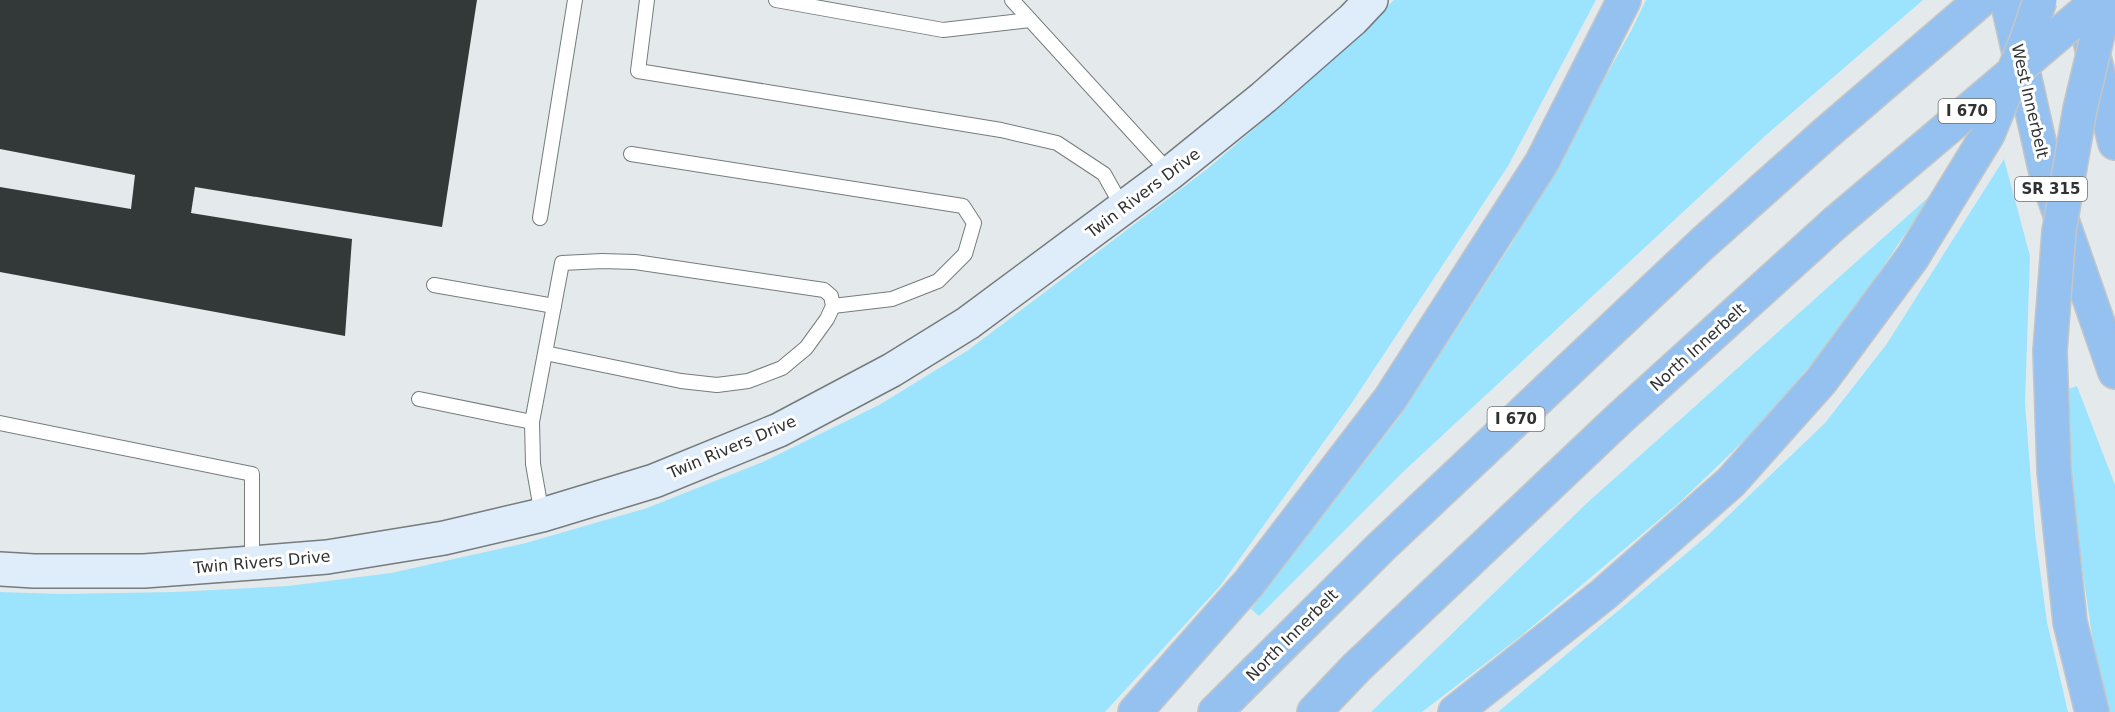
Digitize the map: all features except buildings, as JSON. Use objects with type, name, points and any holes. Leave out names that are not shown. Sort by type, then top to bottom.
[{"type":"highway","points":[[1135,712],[1249,583],[1390,399],[1542,162],[1624,0]]},
{"type":"highway","name":"North Innerbelt","points":[[1215,712],[1380,548],[1702,244],[1980,0]]},
{"type":"highway","name":"West Innerbelt","points":[[2007,0],[2047,177],[2115,372]]},
{"type":"highway","points":[[1455,712],[1604,594],[1731,482],[1821,381],[1905,268],[1988,134],[2027,39],[2040,0]]},
{"type":"highway","points":[[2081,0],[2115,143]]},
{"type":"highway","name":"North Innerbelt","points":[[1314,712],[1357,667],[1611,426],[1835,223],[2099,0]]},
{"type":"highway","points":[[2092,712],[2069,610],[2054,471],[2050,351],[2059,231],[2080,109],[2108,0]]},
{"type":"main road","name":"Twin Rivers Drive","points":[[0,569],[144,571],[327,557],[432,540],[542,515],[654,481],[779,430],[892,370],[968,323],[1170,174],[1264,98],[1353,19],[1371,0]]},
{"type":"lane","points":[[540,218],[575,0]]},
{"type":"lane","points":[[647,0],[638,71],[1001,130],[1057,143],[1104,174],[1124,209]]},
{"type":"lane","points":[[776,0],[943,30],[1030,20]]},
{"type":"lane","points":[[1012,0],[1170,174]]},
{"type":"lane","points":[[631,154],[963,206],[974,223],[965,254],[938,281],[892,299],[833,306]]},
{"type":"lane","points":[[542,515],[533,464],[532,422],[545,353],[554,306],[562,263],[635,262],[824,290],[831,296],[833,306],[827,319],[806,348],[782,368],[748,381],[717,385],[681,381],[545,353]]},
{"type":"lane","points":[[434,285],[554,306]]},
{"type":"lane","points":[[419,399],[532,422]]},
{"type":"lane","points":[[0,423],[252,474],[252,563]]},
{"type":"shaded area","points":[[1394,0],[1596,0],[1508,166],[1351,404],[1220,586],[1105,712],[0,712],[0,592],[61,594],[174,592],[288,586],[391,573],[526,543],[647,508],[765,461],[879,405],[967,351],[1206,170],[1297,92]]},
{"type":"shaded area","points":[[1646,0],[1923,0],[1766,135],[1404,471],[1259,616],[1251,609],[1400,416],[1512,243],[1631,31]]},
{"type":"shaded area","points":[[2004,159],[2030,256],[2025,403],[2035,533],[2047,622],[2068,712],[1498,712],[1707,536],[1825,423],[1886,345]]},
{"type":"shaded area","points":[[1932,194],[1840,331],[1754,431],[1679,503],[1521,636],[1422,712],[1371,712],[1587,503]]},
{"type":"shaded area","points":[[2077,386],[2115,485],[2115,712],[2109,712],[2094,649],[2073,506],[2068,389]]}]
